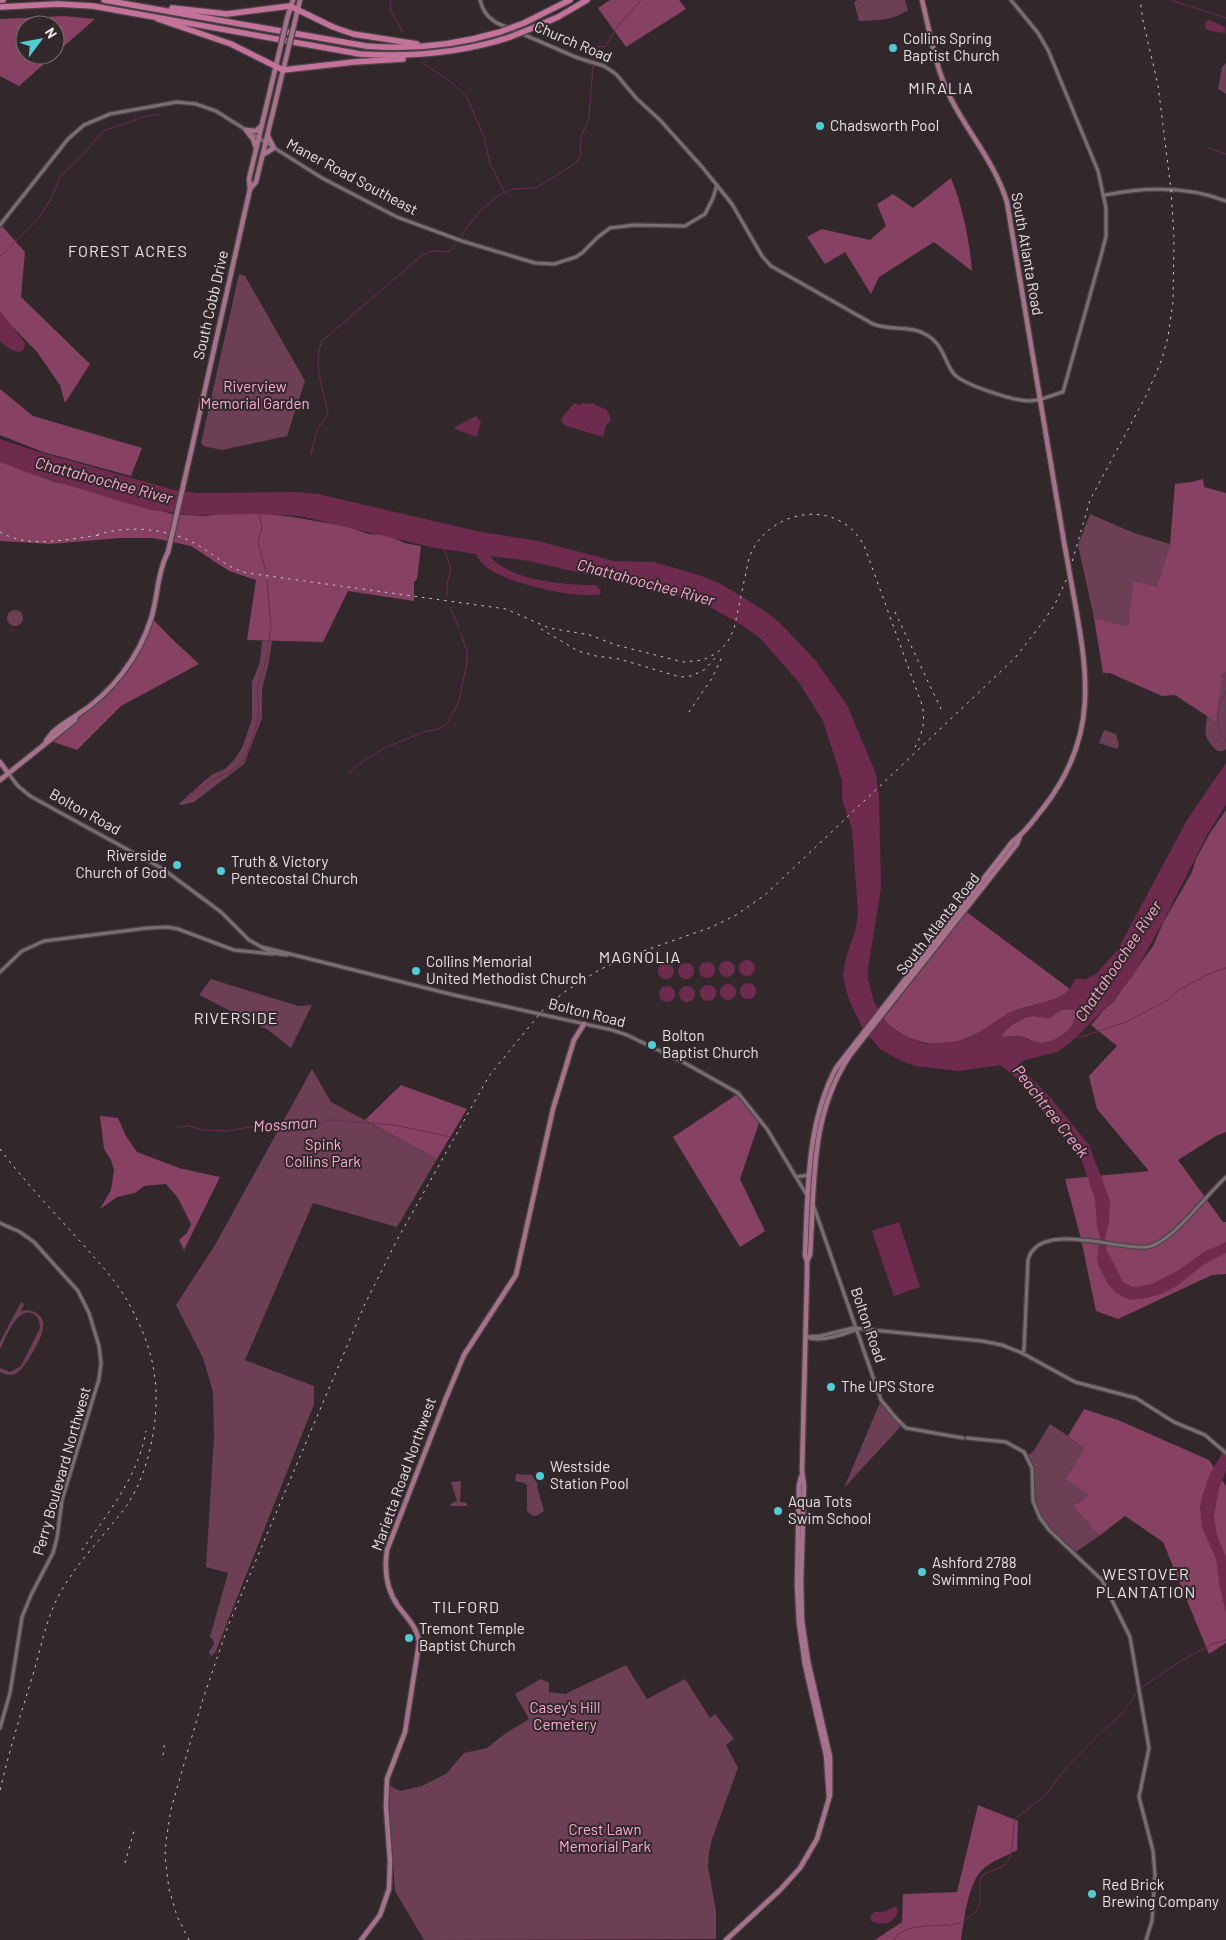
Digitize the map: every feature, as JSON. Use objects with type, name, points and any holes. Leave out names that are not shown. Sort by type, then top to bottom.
[{"type":"highway","points":[[104,0],[353,45],[392,48],[430,46],[463,41],[500,32],[524,23],[570,0]]},
{"type":"highway","points":[[151,16],[163,22],[231,44],[283,70],[420,58],[480,46],[535,28],[586,0]]},
{"type":"highway","points":[[0,7],[58,4],[80,5],[360,54],[396,56],[442,53]]},
{"type":"highway","points":[[134,5],[227,14],[290,6],[333,27],[353,34],[430,46]]},
{"type":"main road","name":"South Cobb Drive","points":[[0,780],[46,741],[53,732],[72,716],[76,716],[114,683],[138,650],[153,615],[250,189],[249,179],[293,0]]},
{"type":"main road","name":"South Cobb Drive","points":[[250,189],[256,182],[300,0]]},
{"type":"main road","name":"South Atlanta Road","points":[[857,1043],[873,1026],[898,990],[997,860],[1013,841],[1020,836],[1051,797],[1073,756],[1085,708],[1085,660],[1006,199],[992,165],[957,110],[945,87],[936,59],[922,0]]},
{"type":"main road","points":[[246,130],[256,131],[262,124]]},
{"type":"main road","points":[[246,130],[253,139],[256,150]]},
{"type":"main road","points":[[263,155],[274,148],[268,136]]},
{"type":"main road","name":"Bolton Road","points":[[0,762],[8,773]]},
{"type":"main road","name":"South Atlanta Road","points":[[857,1043],[871,1021],[898,990]]},
{"type":"main road","name":"Marietta Road Northwest","points":[[361,1940],[380,1915],[389,1889],[390,1861],[386,1787],[389,1771],[401,1744],[408,1720],[419,1643],[416,1630],[390,1591],[385,1572],[387,1550],[464,1355],[516,1274],[553,1109],[574,1040],[584,1024]]},
{"type":"main road","points":[[726,1940],[785,1885],[800,1868],[814,1846],[830,1795],[832,1780],[830,1757],[808,1661],[802,1622],[801,1582],[804,1485],[802,1475],[807,1261],[805,1255],[815,1125],[821,1101],[832,1076],[841,1060],[857,1043]]},
{"type":"main road","points":[[807,1261],[810,1255],[812,1234],[818,1137],[824,1109],[838,1075],[857,1043]]},
{"type":"street","name":"Church Road","points":[[480,0],[483,10],[489,18],[497,23],[578,58],[612,70],[636,98],[684,146],[717,185],[732,204],[762,256],[771,266],[873,324],[889,329],[910,329],[925,334],[941,348],[952,370],[960,379],[1013,398],[1027,401],[1063,392],[1104,242],[1107,224],[1105,195]]},
{"type":"street","points":[[1011,0],[1038,33],[1050,55],[1098,171],[1105,195],[1133,190],[1178,190],[1203,194],[1226,201]]},
{"type":"street","name":"Maner Road Southeast","points":[[0,225],[68,139],[84,125],[98,117],[167,103],[186,102],[216,110],[322,178],[397,217],[462,241],[535,263],[554,264],[582,254],[598,237],[610,228],[634,225],[679,226],[692,223],[699,219],[709,208],[717,185]]},
{"type":"street","name":"Bolton Road","points":[[8,773],[18,786],[30,796],[163,869],[221,912],[249,940],[262,946],[454,996],[615,1030],[695,1069],[738,1093],[767,1129],[813,1205],[881,1400],[894,1417],[906,1428],[965,1438],[1006,1442],[1019,1448],[1028,1456],[1032,1468],[1032,1495],[1037,1512],[1050,1531],[1102,1580],[1130,1637],[1149,1748],[1139,1798],[1153,1851],[1155,1875],[1152,1921],[1146,1940]]},
{"type":"street","points":[[0,972],[22,951],[44,941],[148,928],[167,927],[178,929],[234,950],[275,954]]},
{"type":"street","name":"Bolton Road","points":[[262,946],[275,954],[292,955]]},
{"type":"street","points":[[261,953],[285,953]]},
{"type":"street","points":[[795,1176],[810,1175]]},
{"type":"street","points":[[1022,1353],[1024,1350],[1028,1260],[1032,1252],[1043,1243],[1056,1238],[1142,1247],[1157,1244],[1172,1233],[1226,1177]]},
{"type":"street","name":"Perry Boulevard Northwest","points":[[0,1222],[26,1235],[69,1279],[78,1291],[99,1346],[101,1363],[99,1379],[62,1500],[57,1538],[52,1553],[32,1592],[22,1617],[10,1693],[0,1728]]},
{"type":"street","points":[[812,1234],[816,1230],[822,1232]]},
{"type":"street","points":[[805,1337],[811,1339],[823,1338],[856,1330],[992,1342],[1022,1353],[1075,1382],[1136,1398],[1174,1422],[1205,1435],[1226,1454]]},
{"type":"green space","points":[[858,0],[905,0],[908,10],[891,18],[859,21],[854,2]]},
{"type":"green space","points":[[1226,63],[1226,94],[1218,89],[1222,67]]},
{"type":"green space","name":"Riverview Memorial Garden","points":[[239,274],[245,276],[305,381],[287,436],[222,450],[203,446],[201,443]]},
{"type":"green space","points":[[1090,514],[1134,533],[1170,544],[1157,586],[1133,581],[1128,626],[1094,618],[1078,545]]},
{"type":"green space","points":[[15,610],[23,618],[15,626],[7,618]]},
{"type":"green space","points":[[262,641],[272,641],[262,689],[262,718],[244,764],[194,802],[179,804],[213,774],[225,769],[242,748],[252,719],[252,682],[260,662]]},
{"type":"green space","points":[[1226,669],[1226,749],[1218,751],[1208,739],[1206,728],[1212,701]]},
{"type":"green space","points":[[1104,730],[1116,734],[1119,745],[1117,749],[1099,743]]},
{"type":"green space","points":[[211,979],[298,1006],[312,1005],[291,1048],[268,1030],[199,995]]},
{"type":"green space","name":"Spink Collins Park","points":[[312,1069],[331,1102],[437,1159],[397,1227],[313,1203],[245,1360],[314,1386],[314,1404],[215,1653],[211,1656],[209,1652],[214,1644],[210,1637],[228,1573],[206,1567],[214,1437],[213,1392],[203,1358],[176,1305],[215,1245]]},
{"type":"green space","points":[[21,1302],[24,1304],[21,1311],[34,1312],[40,1316],[43,1329],[28,1361],[19,1372],[11,1375],[0,1372],[0,1368],[10,1372],[21,1366],[40,1328],[36,1315],[28,1312],[22,1314],[13,1324],[0,1349],[0,1342]]},
{"type":"green space","points":[[881,1400],[902,1425],[844,1488]]},
{"type":"green space","points":[[1050,1424],[1085,1447],[1089,1495],[1073,1506],[1099,1536],[1073,1554],[1046,1527],[1033,1508],[1029,1462],[1026,1456],[1033,1452]]},
{"type":"green space","points":[[516,1474],[532,1475],[538,1485],[544,1511],[536,1516],[531,1515],[527,1511],[527,1486],[525,1483],[515,1481]]},
{"type":"green space","points":[[461,1481],[460,1502],[467,1503],[467,1506],[451,1506],[450,1504],[457,1501],[451,1482]]},
{"type":"green space","name":"Crest Lawn Memorial Park","points":[[626,1665],[647,1699],[685,1679],[710,1718],[715,1714],[734,1739],[726,1745],[738,1768],[709,1852],[708,1867],[716,1911],[716,1939],[424,1940],[395,1891],[389,1785],[400,1791],[422,1786],[446,1774],[464,1753],[487,1748],[506,1733],[529,1719],[515,1694],[541,1679],[549,1683],[549,1692],[565,1694]]},
{"type":"shaded area","points":[[610,0],[679,0],[686,9],[626,47],[598,8]]},
{"type":"shaded area","points":[[65,16],[95,19],[65,45]]},
{"type":"shaded area","points":[[15,18],[15,65],[43,65],[19,86],[0,76],[0,19]]},
{"type":"shaded area","points":[[951,178],[965,223],[972,271],[934,242],[879,277],[871,294],[845,252],[825,264],[807,237],[822,229],[870,240],[886,226],[877,204],[893,194],[913,208]]},
{"type":"shaded area","points":[[2,226],[25,252],[21,297],[90,364],[65,403],[60,385],[37,352],[0,314],[0,228]]},
{"type":"shaded area","points":[[0,389],[33,416],[142,448],[131,476],[43,452],[0,435]]},
{"type":"shaded area","points":[[0,461],[55,482],[90,489],[172,514],[205,516],[240,511],[293,517],[349,527],[368,534],[388,535],[404,543],[421,546],[417,579],[414,582],[414,601],[348,591],[323,642],[247,640],[256,580],[229,571],[191,546],[153,538],[120,538],[50,544],[0,541]]},
{"type":"shaded area","points":[[1203,479],[1204,487],[1226,493],[1226,671],[1222,675],[1216,722],[1175,695],[1162,696],[1110,673],[1103,673],[1094,618],[1128,626],[1133,581],[1157,586],[1170,544],[1175,484]]},
{"type":"shaded area","points":[[149,615],[199,664],[121,706],[77,750],[48,740],[118,678],[132,656]]},
{"type":"shaded area","points":[[1226,810],[1226,1132],[1216,1136],[1178,1160],[1223,1222],[1226,1222],[1226,1274],[1212,1275],[1118,1319],[1096,1311],[1081,1239],[1065,1179],[1149,1171],[1097,1109],[1089,1076],[1117,1046],[1091,1025],[1113,1002],[1153,946],[1164,921],[1192,872],[1196,859],[1210,833]]},
{"type":"shaded area","points":[[964,910],[1070,989],[1059,998],[1011,1013],[962,1040],[937,1044],[914,1040],[903,1035],[883,1019],[939,947]]},
{"type":"shaded area","points":[[1066,1009],[1074,1010],[1076,1013],[1075,1019],[1069,1030],[1059,1038],[1038,1043],[1022,1037],[1003,1037],[1002,1035],[1012,1025],[1024,1018],[1033,1016],[1049,1018],[1059,1011]]},
{"type":"shaded area","points":[[401,1085],[467,1109],[437,1159],[365,1120]]},
{"type":"shaded area","points":[[739,1093],[759,1123],[740,1179],[765,1231],[740,1247],[673,1137]]},
{"type":"shaded area","points":[[100,1116],[118,1118],[126,1136],[137,1152],[179,1168],[220,1177],[184,1250],[179,1240],[187,1233],[191,1224],[178,1198],[166,1184],[144,1186],[135,1193],[117,1197],[100,1209],[111,1190],[114,1170],[111,1160],[104,1149]]},
{"type":"shaded area","points":[[1084,1409],[1118,1420],[1209,1460],[1226,1486],[1226,1643],[1209,1654],[1163,1542],[1125,1516],[1099,1536],[1073,1506],[1089,1495],[1066,1479],[1085,1448],[1068,1436]]},
{"type":"shaded area","points":[[978,1805],[1018,1821],[1017,1850],[983,1869],[978,1875],[970,1892],[961,1940],[875,1940],[902,1922],[903,1894],[957,1892]]},
{"type":"water","points":[[1210,20],[1225,27],[1225,33],[1210,31],[1205,28],[1206,21]]},
{"type":"water","points":[[0,311],[25,343],[23,351],[14,351],[0,341]]},
{"type":"water","points":[[574,403],[580,405],[582,403],[592,403],[607,410],[611,420],[606,425],[603,437],[564,425],[561,419]]},
{"type":"water","points":[[476,416],[481,422],[477,437],[455,429],[455,427]]},
{"type":"water","points":[[0,439],[174,490],[197,493],[295,492],[318,494],[481,532],[538,541],[614,561],[654,562],[699,575],[721,584],[765,611],[780,623],[815,660],[847,705],[876,774],[879,797],[881,888],[868,968],[868,979],[874,1002],[886,1022],[898,1032],[927,1044],[958,1041],[973,1036],[1010,1012],[1061,997],[1070,989],[1075,979],[1086,979],[1096,974],[1117,951],[1187,820],[1226,763],[1226,804],[1206,837],[1134,974],[1112,1002],[1070,1043],[1057,1052],[1025,1060],[1018,1065],[1049,1096],[1089,1145],[1110,1200],[1109,1222],[1105,1238],[1106,1249],[1123,1282],[1133,1287],[1152,1284],[1179,1270],[1204,1252],[1226,1242],[1226,1253],[1203,1265],[1177,1286],[1161,1294],[1130,1300],[1116,1293],[1108,1284],[1099,1267],[1097,1259],[1100,1237],[1097,1227],[1095,1199],[1081,1158],[1069,1138],[1037,1105],[1024,1085],[1001,1065],[959,1071],[916,1066],[901,1061],[880,1049],[863,1029],[849,1000],[843,974],[856,928],[858,912],[852,829],[842,799],[842,780],[823,721],[798,681],[761,639],[745,627],[693,599],[529,561],[490,556],[499,564],[524,576],[570,584],[596,585],[601,591],[600,594],[588,595],[558,592],[524,584],[495,572],[484,565],[476,554],[431,547],[300,516],[260,514],[193,515],[150,510],[34,475],[0,462]],"holes":[[[1066,1009],[1074,1010],[1076,1013],[1072,1025],[1064,1034],[1052,1041],[1039,1043],[1023,1037],[1003,1037],[1002,1035],[1012,1025],[1024,1018],[1033,1016],[1050,1018],[1059,1011]]]},
{"type":"water","points":[[744,960],[750,960],[755,965],[753,974],[744,976],[739,971],[739,965]]},
{"type":"water","points":[[724,961],[730,961],[735,966],[733,975],[724,977],[719,972],[719,966]]},
{"type":"water","points":[[704,962],[710,962],[715,967],[713,976],[704,978],[699,973],[699,967]]},
{"type":"water","points":[[663,963],[669,963],[674,968],[672,977],[663,979],[658,974],[658,968]]},
{"type":"water","points":[[683,963],[689,963],[694,968],[692,977],[683,979],[678,974],[678,968]]},
{"type":"water","points":[[745,983],[751,983],[756,988],[754,997],[745,999],[740,994],[740,988]]},
{"type":"water","points":[[725,984],[731,984],[736,989],[734,998],[725,1000],[720,995],[720,989]]},
{"type":"water","points":[[705,985],[711,985],[716,990],[714,999],[705,1001],[700,996],[700,990]]},
{"type":"water","points":[[664,986],[670,986],[675,991],[673,1000],[664,1002],[659,997],[659,991]]},
{"type":"water","points":[[684,986],[690,986],[695,991],[693,1000],[684,1002],[679,997],[679,991]]},
{"type":"water","points":[[899,1222],[920,1287],[894,1296],[872,1231]]},
{"type":"water","points":[[1226,1447],[1226,1471],[1219,1488],[1214,1516],[1217,1536],[1226,1557],[1226,1613],[1216,1559],[1202,1527],[1200,1507],[1210,1474]]},
{"type":"water","points":[[896,1906],[898,1911],[890,1922],[884,1924],[871,1921],[871,1915],[874,1912],[883,1912]]},
{"type":"waterway","points":[[390,0],[391,11],[403,32]]},
{"type":"waterway","points":[[594,60],[599,46],[605,47],[617,27],[641,0]]},
{"type":"waterway","points":[[1170,0],[1226,18]]},
{"type":"waterway","points":[[421,62],[450,81],[467,97],[484,137],[490,164],[504,191]]},
{"type":"waterway","points":[[459,238],[481,210],[499,195],[513,189],[536,188],[576,163],[580,156],[581,137],[589,118],[593,66]]},
{"type":"waterway","points":[[0,257],[39,218],[53,195],[60,176],[80,158],[103,131],[143,117],[160,114]]},
{"type":"waterway","points":[[1209,148],[1226,154]]},
{"type":"waterway","points":[[311,455],[317,430],[328,414],[318,368],[319,350],[322,341],[420,257],[432,251],[449,251],[457,241]]},
{"type":"waterway","points":[[259,514],[262,527],[258,542],[266,572]]},
{"type":"waterway","points":[[444,549],[451,569],[447,584],[447,595]]},
{"type":"waterway","points":[[189,798],[196,789],[202,789],[212,780],[241,764],[247,753],[257,723],[259,711],[257,688],[266,662],[271,627],[267,580]]},
{"type":"waterway","points":[[450,607],[459,628]]},
{"type":"waterway","points":[[348,774],[357,765],[384,748],[424,732],[439,729],[448,722],[459,701],[467,662],[467,651],[461,634]]},
{"type":"waterway","points":[[1226,691],[1217,717],[1219,729],[1226,742]]},
{"type":"waterway","points":[[1076,1037],[1126,1022],[1168,1000],[1180,989],[1211,973],[1226,968]]},
{"type":"waterway","name":"Mossman","points":[[178,1127],[189,1126],[204,1130],[228,1131],[277,1122],[309,1126],[331,1120],[394,1125],[451,1137]]},
{"type":"waterway","points":[[1141,1688],[1184,1659],[1212,1644],[1226,1640]]},
{"type":"waterway","points":[[953,1924],[968,1918],[978,1909],[980,1904],[981,1877],[1003,1866],[1010,1857],[1015,1819],[1046,1795],[1064,1770],[1100,1733],[1121,1715],[1138,1691]]},
{"type":"waterway","points":[[894,1940],[903,1931],[911,1928],[950,1925]]},
{"type":"railway","points":[[189,1940],[177,1916],[169,1889],[165,1857],[166,1841],[171,1809],[202,1702],[228,1626],[364,1306],[397,1240],[489,1076],[542,1011],[563,993],[599,970],[629,956],[712,927],[736,915],[765,895],[1015,658],[1055,604],[1068,576],[1090,500],[1147,394],[1162,359],[1168,337],[1173,302],[1174,238],[1171,190],[1158,85],[1140,0]]},
{"type":"railway","points":[[97,535],[136,529],[164,532],[190,541],[228,565],[247,573],[506,609],[549,628],[590,635],[616,645],[683,662],[703,660],[717,653],[727,643],[734,629],[749,558],[758,541],[771,528],[787,519],[805,515],[822,515],[839,521],[854,531],[865,548],[922,705],[924,717],[914,749]]},
{"type":"railway","points":[[0,532],[12,537],[37,542],[102,535]]},
{"type":"railway","points":[[895,612],[941,709]]},
{"type":"railway","points":[[541,629],[578,651],[619,659],[680,677],[691,676],[704,670],[718,655]]},
{"type":"railway","points":[[689,712],[712,678],[722,657]]},
{"type":"railway","points":[[0,1149],[28,1184],[104,1268],[127,1300],[149,1349],[153,1366],[156,1400],[155,1419],[148,1456],[135,1491],[118,1517],[72,1574],[53,1607],[0,1791]]},
{"type":"railway","points":[[82,1550],[121,1494],[136,1464],[146,1431]]},
{"type":"railway","points":[[163,1755],[165,1740]]},
{"type":"railway","points":[[125,1863],[134,1831]]},
{"type":"place","name":"Collins Spring Baptist Church","points":[[893,48]]},
{"type":"place","name":"Chadsworth Pool","points":[[820,126]]},
{"type":"place","name":"Riverside Church of God","points":[[177,865]]},
{"type":"place","name":"Truth & Victory Pentecostal Church","points":[[221,871]]},
{"type":"place","name":"Collins Memorial United Methodist Church","points":[[416,971]]},
{"type":"place","name":"Bolton Baptist Church","points":[[652,1045]]},
{"type":"place","name":"The UPS Store","points":[[831,1387]]},
{"type":"place","name":"Westside Station Pool","points":[[540,1476]]},
{"type":"place","name":"Aqua Tots Swim School","points":[[778,1511]]},
{"type":"place","name":"Ashford 2788 Swimming Pool","points":[[922,1572]]},
{"type":"place","name":"Tremont Temple Baptist Church","points":[[409,1638]]},
{"type":"place","name":"Red Brick Brewing Company","points":[[1092,1894]]},
{"type":"district","name":"MIRALIA","points":[[941,88]]},
{"type":"district","name":"FOREST ACRES","points":[[128,251]]},
{"type":"district","name":"MAGNOLIA","points":[[640,957]]},
{"type":"district","name":"RIVERSIDE","points":[[236,1018]]},
{"type":"district","name":"WESTOVER PLANTATION","points":[[1146,1583]]},
{"type":"district","name":"TILFORD","points":[[466,1607]]},
{"type":"water label","name":"Chattahoochee River","points":[[104,480]]},
{"type":"water label","name":"Chattahoochee River","points":[[646,582]]},
{"type":"water label","name":"Chattahoochee River","points":[[1118,961]]},
{"type":"water label","name":"Peachtree Creek","points":[[1051,1111]]},
{"type":"park label","name":"Casey's Hill Cemetery","points":[[565,1716]]}]
